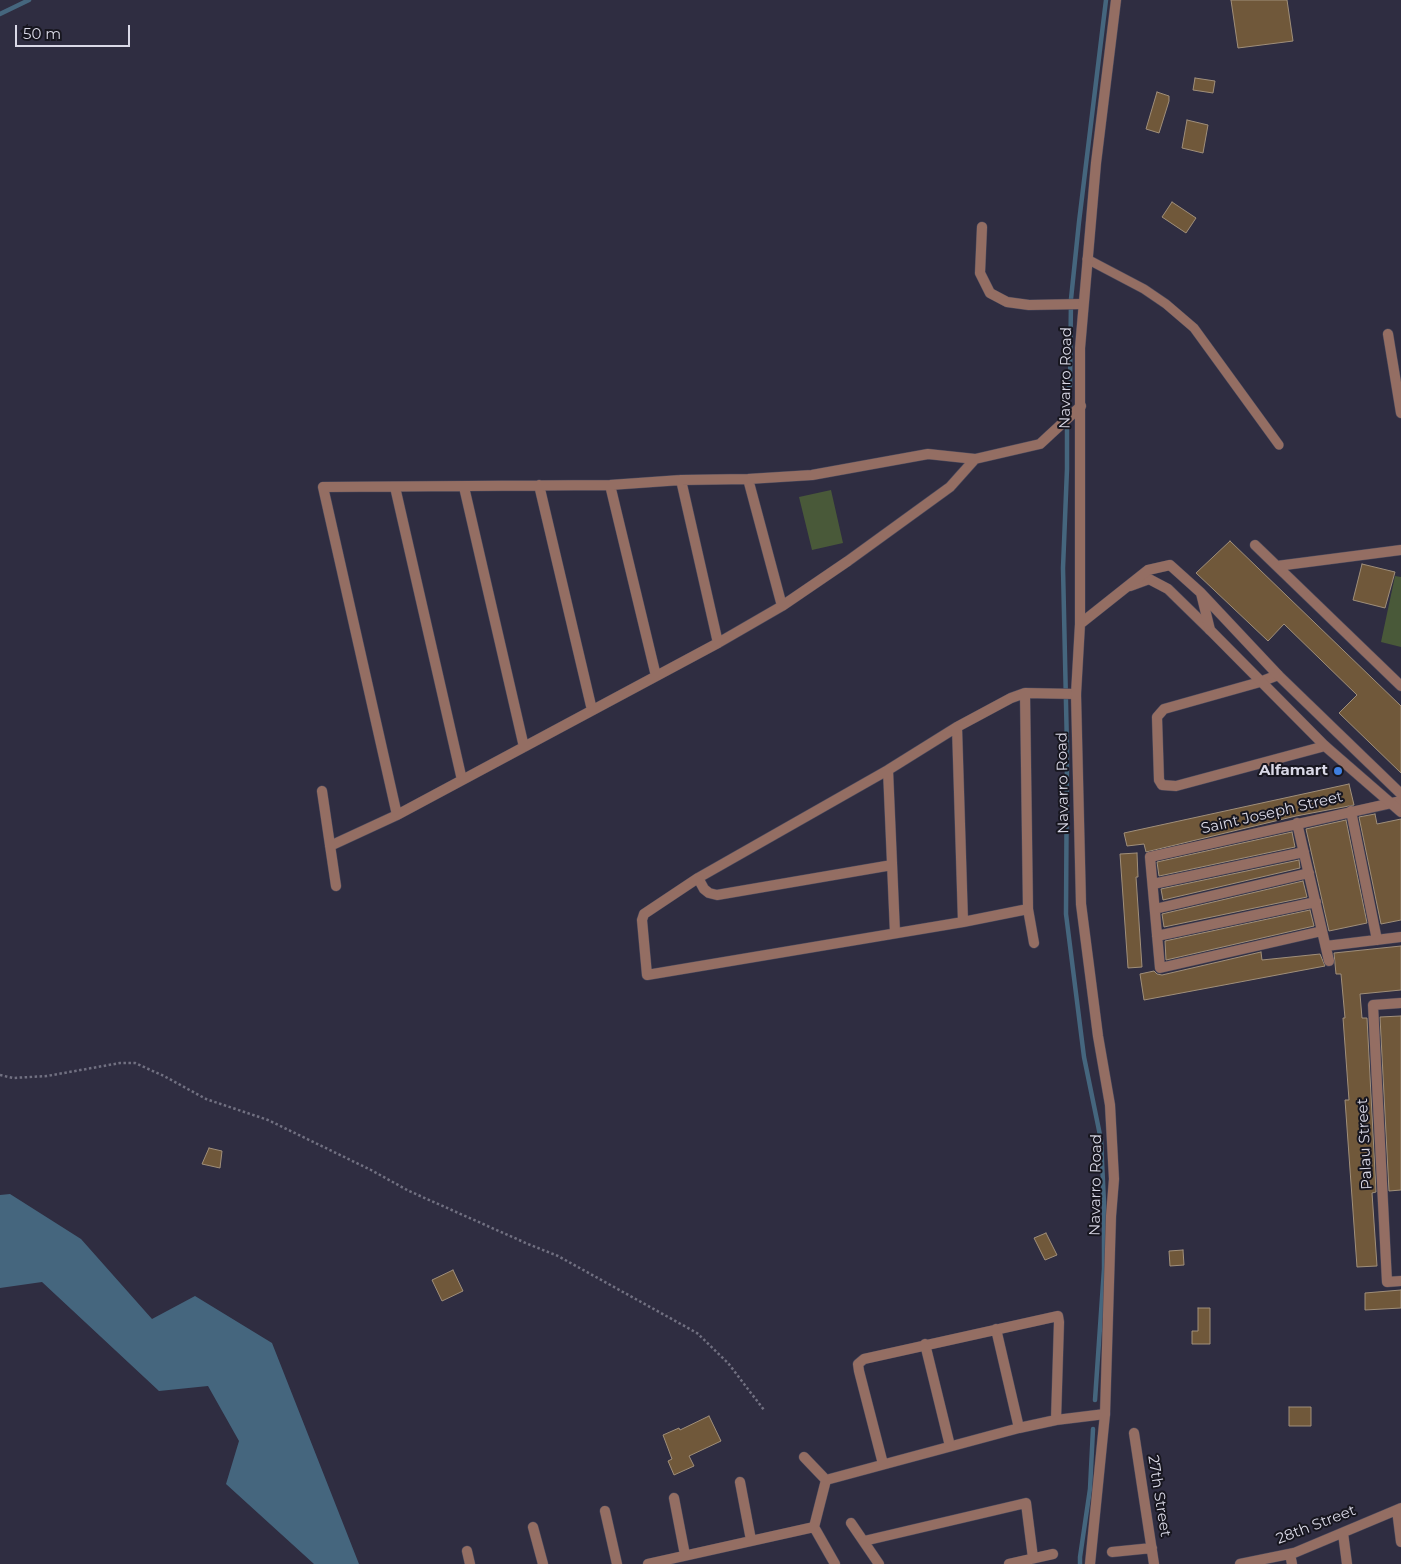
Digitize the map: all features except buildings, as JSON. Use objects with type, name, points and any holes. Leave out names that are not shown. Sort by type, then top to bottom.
[{"type":"street","name":"Navarro Road","points":[[1090,1564],[1105,1414],[1114,1152],[1110,1105],[1098,1036],[1081,904],[1078,810],[1069,694],[1080,624],[1080,348],[1074,304],[1087,259],[1096,163],[1116,0]]},
{"type":"street","points":[[982,227],[980,273],[990,293],[1007,302],[1029,305],[1074,304]]},
{"type":"street","points":[[1388,334],[1397,365],[1401,413]]},
{"type":"street","points":[[397,815],[323,487],[610,485],[812,475],[928,454],[975,459],[1040,444],[1081,406]]},
{"type":"street","points":[[330,846],[397,815],[718,643],[782,606],[848,562],[950,486],[975,459]]},
{"type":"street","points":[[748,479],[782,606]]},
{"type":"street","points":[[681,480],[718,643]]},
{"type":"street","points":[[539,485],[592,710]]},
{"type":"street","points":[[610,485],[656,676]]},
{"type":"street","points":[[395,486],[462,780]]},
{"type":"street","points":[[464,487],[524,747]]},
{"type":"street","points":[[1255,545],[1401,686]]},
{"type":"street","points":[[1277,566],[1401,550]]},
{"type":"street","points":[[1080,624],[1148,570],[1170,565],[1200,592],[1278,675],[1401,794]]},
{"type":"street","points":[[1126,587],[1149,579],[1168,589],[1325,746],[1396,802],[1401,812]]},
{"type":"street","points":[[1200,592],[1210,630]]},
{"type":"street","points":[[1278,675],[1260,682],[1164,709],[1157,717],[1159,780],[1162,785],[1176,786],[1325,746]]},
{"type":"street","points":[[1025,693],[1028,909],[1034,943]]},
{"type":"street","points":[[1028,909],[963,922],[647,975],[642,920],[644,914],[698,878],[1011,698],[1025,693],[1069,694]]},
{"type":"street","points":[[957,728],[963,922]]},
{"type":"street","points":[[1348,766],[1362,757]]},
{"type":"street","points":[[888,770],[895,933]]},
{"type":"street","points":[[322,791],[336,886]]},
{"type":"street","name":"Saint Joseph Street","points":[[1153,884],[1150,857],[1396,802]]},
{"type":"street","points":[[1351,811],[1377,940]]},
{"type":"street","points":[[1297,823],[1329,961]]},
{"type":"street","points":[[1304,852],[1153,884],[1160,968],[1322,931]]},
{"type":"street","points":[[698,878],[704,889],[709,893],[717,895],[892,865]]},
{"type":"street","points":[[1155,909],[1309,873]]},
{"type":"street","points":[[1157,936],[1316,902]]},
{"type":"street","points":[[1326,946],[1401,937]]},
{"type":"street","name":"Palau Street","points":[[1401,1002],[1373,1005],[1387,1282],[1401,1281]]},
{"type":"street","points":[[883,1464],[858,1364],[864,1359],[1058,1316],[1060,1318],[1056,1420]]},
{"type":"street","points":[[996,1329],[1019,1428]]},
{"type":"street","points":[[925,1344],[950,1446]]},
{"type":"street","points":[[826,1480],[1019,1428],[1056,1420],[1105,1414]]},
{"type":"street","name":"27th Street","points":[[1134,1433],[1154,1564]]},
{"type":"street","points":[[804,1457],[826,1480]]},
{"type":"street","points":[[826,1480],[814,1527],[835,1564]]},
{"type":"street","points":[[740,1482],[751,1540]]},
{"type":"street","points":[[674,1498],[685,1555]]},
{"type":"street","points":[[864,1541],[1026,1503],[1033,1558]]},
{"type":"street","points":[[1399,1509],[1401,1542]]},
{"type":"street","name":"28th Street","points":[[1240,1564],[1291,1559],[1343,1532],[1399,1509]]},
{"type":"street","points":[[605,1511],[617,1564]]},
{"type":"street","points":[[851,1523],[879,1564]]},
{"type":"street","points":[[533,1527],[542,1564]]},
{"type":"street","points":[[648,1564],[675,1561],[685,1555],[814,1527]]},
{"type":"street","points":[[1343,1532],[1347,1564]]},
{"type":"street","points":[[1112,1552],[1152,1548]]},
{"type":"street","points":[[467,1551],[470,1564]]},
{"type":"street","points":[[1009,1564],[1053,1554]]},
{"type":"lane","points":[[1087,259],[1144,289],[1166,304],[1194,328],[1279,445]]},
{"type":"path","points":[[0,1075],[13,1078],[47,1076],[120,1063],[135,1063],[164,1076],[206,1099],[268,1120],[409,1190],[558,1256],[697,1333],[728,1363],[764,1410]]},
{"type":"green space","points":[[831,490],[843,543],[812,550],[799,497]]},
{"type":"green space","points":[[1395,576],[1401,577],[1401,647],[1381,642]]},
{"type":"water","points":[[10,1194],[81,1239],[152,1319],[195,1296],[272,1343],[359,1564],[314,1564],[226,1484],[239,1441],[208,1386],[159,1391],[42,1282],[0,1288],[0,1195]]},
{"type":"waterway","points":[[0,14],[29,0]]},
{"type":"waterway","points":[[1095,1400],[1104,1269],[1104,1203],[1101,1140],[1084,1057],[1066,914],[1067,748],[1063,568],[1067,469],[1067,392],[1070,385],[1071,299],[1106,0]]},
{"type":"waterway","points":[[1080,1564],[1090,1489],[1093,1429]]},
{"type":"place","name":"Alfamart","points":[[1338,771]]}]
